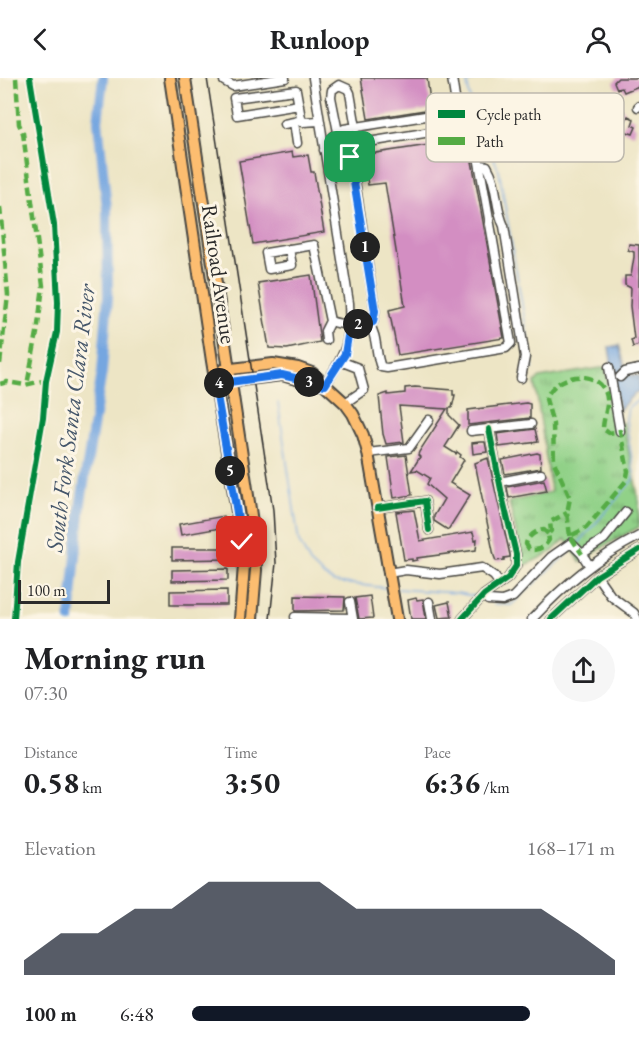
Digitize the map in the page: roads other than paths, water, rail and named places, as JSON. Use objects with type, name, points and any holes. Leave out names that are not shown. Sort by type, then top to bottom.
[{"type":"main road","name":"Railroad Avenue","points":[[170,78],[213,371],[243,553],[243,593],[240,619]]},
{"type":"main road","name":"Railroad Avenue","points":[[185,78],[255,542],[256,570],[252,619]]},
{"type":"main road","points":[[213,371],[261,365],[298,368],[312,373],[345,403],[358,423],[368,453],[397,619]]},
{"type":"main road","points":[[215,384],[282,375],[310,383],[323,384]]},
{"type":"street","points":[[224,78],[224,81],[233,86],[285,78]]},
{"type":"street","points":[[313,78],[349,303],[350,324],[345,354],[323,384]]},
{"type":"street","points":[[452,78],[454,93]]},
{"type":"street","points":[[338,132],[331,97],[332,90],[339,86],[348,89],[350,93],[356,128]]},
{"type":"street","points":[[297,143],[299,105],[296,90],[234,98],[237,115],[299,105]]},
{"type":"street","points":[[324,150],[338,132],[426,116]]},
{"type":"street","points":[[284,124],[319,121]]},
{"type":"street","points":[[324,150],[335,146],[350,148],[356,144],[426,133]]},
{"type":"street","points":[[330,321],[369,324],[375,319],[350,148]]},
{"type":"street","points":[[369,324],[373,330],[378,360],[381,367],[387,368],[506,348],[511,343],[480,162]]},
{"type":"street","points":[[480,165],[487,166],[491,173],[504,226],[525,357],[521,378]]},
{"type":"street","points":[[289,249],[314,245],[330,321],[325,331],[326,340]]},
{"type":"street","points":[[340,361],[358,368],[364,390],[345,403]]},
{"type":"street","points":[[609,367],[620,431]]},
{"type":"street","points":[[620,377],[625,372],[639,369]]},
{"type":"street","points":[[368,453],[409,448],[429,420]]},
{"type":"street","points":[[471,430],[531,424]]},
{"type":"street","points":[[462,619],[514,572],[516,554],[489,429]]},
{"type":"street","points":[[499,482],[541,474]]},
{"type":"street","points":[[377,508],[425,501],[429,530]]},
{"type":"street","points":[[582,554],[604,539],[626,512]]},
{"type":"street","points":[[532,619],[589,566],[639,536]]},
{"type":"street","points":[[486,598],[502,601],[513,597],[551,557],[571,543],[582,554],[589,566]]},
{"type":"street","points":[[551,619],[597,576],[639,550]]},
{"type":"street","points":[[388,573],[406,570],[440,574],[482,568],[495,576],[500,584]]},
{"type":"street","points":[[597,576],[611,596],[634,613],[637,619]]},
{"type":"street","points":[[295,617],[352,619],[350,602]]},
{"type":"street","points":[[429,602],[432,619]]},
{"type":"water","points":[[619,345],[627,374],[639,376],[639,392],[619,410],[609,347]]},
{"type":"waterway","name":"South Fork Santa Clara River","points":[[70,619],[81,502],[102,372],[108,297],[107,209],[98,121],[103,78]]},
{"type":"waterway","points":[[469,93],[467,83],[478,78]]},
{"type":"waterway","points":[[495,162],[499,171],[533,369]]},
{"type":"waterway","points":[[578,544],[632,481],[634,474],[626,420],[628,407],[639,400]]},
{"type":"waterway","points":[[278,403],[299,542],[310,563],[334,582],[387,588]]},
{"type":"waterway","points":[[494,604],[511,605],[571,550]]},
{"type":"waterway","points":[[398,589],[457,593],[479,597]]},
{"type":"railway","points":[[207,78],[273,510],[276,563],[270,619]]}]
